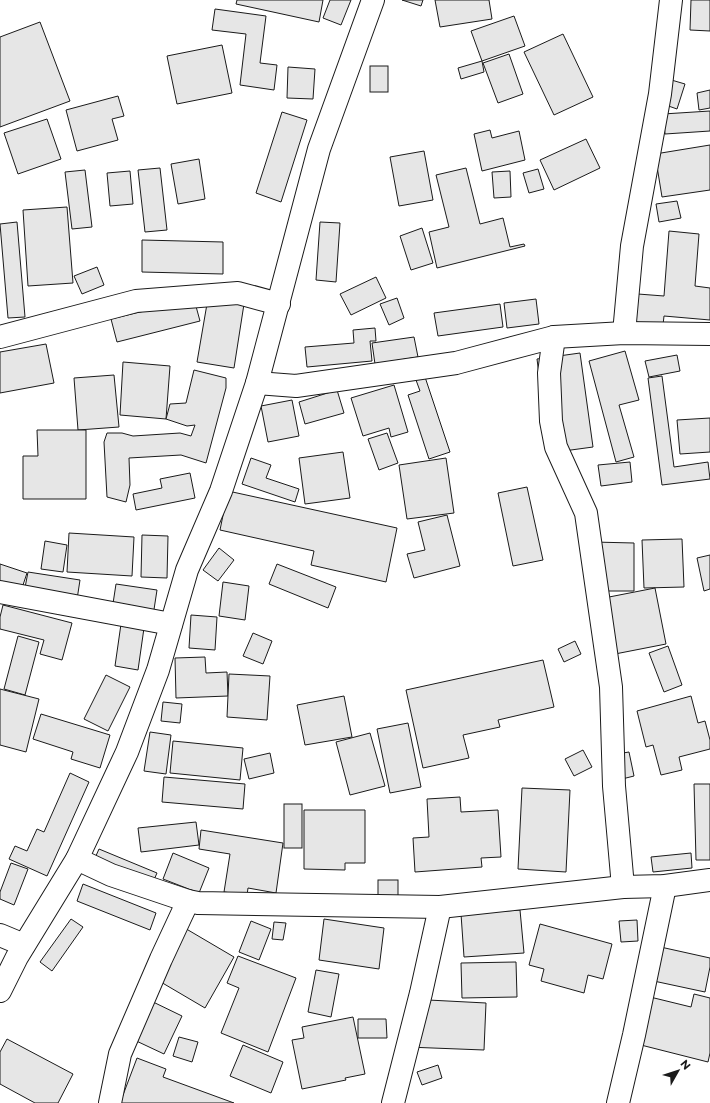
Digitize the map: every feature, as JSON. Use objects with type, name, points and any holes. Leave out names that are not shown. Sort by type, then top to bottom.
[{"type":"street","points":[[0,991],[24,945],[77,859],[127,752],[158,670],[187,570],[221,491],[257,383],[320,149],[373,0]]},
{"type":"street","points":[[624,333],[632,246],[660,94],[671,0]]},
{"type":"street","points":[[0,337],[136,301],[238,293],[279,304]]},
{"type":"street","points":[[257,383],[296,386],[456,363],[554,337],[624,333],[710,334]]},
{"type":"street","points":[[554,337],[549,373],[551,421],[556,447],[586,513],[611,687],[614,786],[623,887]]},
{"type":"street","points":[[0,592],[172,624]]},
{"type":"street","points":[[77,859],[111,875],[198,903],[440,907],[623,887],[664,886],[710,880]]},
{"type":"street","points":[[618,1103],[634,1035],[664,886]]},
{"type":"street","points":[[110,1103],[120,1054],[160,960],[188,901]]},
{"type":"street","points":[[393,1103],[421,993],[440,907]]},
{"type":"street","points":[[0,935],[24,945]]},
{"type":"building","points":[[237,0],[323,0],[319,22],[236,4]]},
{"type":"building","points":[[330,0],[351,0],[341,25],[323,18]]},
{"type":"building","points":[[402,0],[423,0],[421,6]]},
{"type":"building","points":[[435,0],[489,0],[492,19],[440,27]]},
{"type":"building","points":[[691,0],[710,0],[710,31],[690,30]]},
{"type":"building","points":[[215,9],[266,16],[260,63],[277,65],[274,90],[240,85],[246,34],[212,30]]},
{"type":"building","points":[[514,16],[525,46],[482,61],[471,31]]},
{"type":"building","points":[[40,22],[70,101],[0,127],[0,37]]},
{"type":"building","points":[[563,34],[593,97],[554,115],[524,52]]},
{"type":"building","points":[[222,45],[232,93],[177,104],[167,56]]},
{"type":"building","points":[[509,54],[523,94],[498,103],[483,63]]},
{"type":"building","points":[[482,61],[484,72],[461,79],[458,68]]},
{"type":"building","points":[[370,66],[388,66],[388,92],[370,92]]},
{"type":"building","points":[[288,67],[315,69],[313,99],[287,98]]},
{"type":"building","points":[[668,79],[685,84],[677,109],[660,103]]},
{"type":"building","points":[[710,90],[710,108],[699,110],[697,93]]},
{"type":"building","points":[[118,96],[124,116],[112,119],[118,140],[77,151],[66,110]]},
{"type":"building","points":[[710,111],[710,131],[665,134],[663,114]]},
{"type":"building","points":[[282,112],[307,120],[281,202],[256,193]]},
{"type":"building","points":[[47,119],[61,159],[18,174],[4,133]]},
{"type":"building","points":[[490,130],[492,138],[519,131],[525,160],[482,171],[474,134]]},
{"type":"building","points":[[586,139],[600,168],[554,190],[540,160]]},
{"type":"building","points":[[710,145],[710,190],[662,197],[655,154]]},
{"type":"building","points":[[424,151],[433,200],[399,206],[390,157]]},
{"type":"building","points":[[199,159],[205,199],[178,204],[171,164]]},
{"type":"building","points":[[160,168],[167,230],[145,232],[138,170]]},
{"type":"building","points":[[466,168],[480,224],[503,218],[510,247],[524,244],[525,246],[437,268],[429,232],[449,227],[436,175]]},
{"type":"building","points":[[538,169],[544,189],[529,193],[523,173]]},
{"type":"building","points":[[85,170],[92,227],[72,229],[65,172]]},
{"type":"building","points":[[130,171],[133,204],[110,206],[107,173]]},
{"type":"building","points":[[510,171],[511,197],[494,198],[492,172]]},
{"type":"building","points":[[677,201],[681,218],[659,222],[656,204]]},
{"type":"building","points":[[67,207],[73,283],[28,286],[23,210]]},
{"type":"building","points":[[17,222],[25,317],[8,318],[0,224]]},
{"type":"building","points":[[320,222],[340,223],[336,282],[316,280]]},
{"type":"building","points":[[422,228],[433,263],[411,270],[400,236]]},
{"type":"building","points":[[669,231],[699,234],[695,286],[710,288],[710,320],[664,316],[663,325],[635,322],[638,294],[664,296]]},
{"type":"building","points":[[142,240],[223,242],[223,274],[142,272]]},
{"type":"building","points":[[97,267],[104,285],[82,294],[74,276]]},
{"type":"building","points":[[376,277],[386,298],[351,315],[340,294]]},
{"type":"building","points":[[208,298],[244,304],[234,368],[197,362]]},
{"type":"building","points":[[397,298],[404,318],[389,325],[380,304]]},
{"type":"building","points":[[194,299],[200,321],[117,342],[111,319]]},
{"type":"building","points":[[536,299],[539,324],[507,328],[504,303]]},
{"type":"building","points":[[500,304],[503,327],[438,336],[434,313]]},
{"type":"building","points":[[375,328],[376,341],[370,341],[372,361],[307,367],[305,347],[354,343],[353,330]]},
{"type":"building","points":[[414,337],[418,357],[375,364],[372,343]]},
{"type":"building","points":[[46,344],[54,383],[0,393],[0,352]]},
{"type":"building","points":[[625,351],[639,400],[619,405],[634,457],[616,462],[589,361]]},
{"type":"building","points":[[580,353],[593,447],[549,453],[537,359]]},
{"type":"building","points":[[677,355],[680,371],[649,377],[645,361]]},
{"type":"building","points":[[123,362],[170,366],[166,419],[120,415]]},
{"type":"building","points":[[194,370],[226,378],[226,388],[206,463],[181,455],[129,458],[130,485],[126,502],[107,497],[104,442],[107,433],[122,433],[133,436],[180,433],[191,436],[195,425],[187,426],[166,419],[170,404],[186,403]]},
{"type":"building","points":[[114,375],[119,427],[78,430],[74,378]]},
{"type":"building","points":[[662,376],[674,467],[708,462],[710,479],[662,485],[648,378]]},
{"type":"building","points":[[425,377],[450,452],[429,459],[408,395],[420,391],[416,380]]},
{"type":"building","points":[[394,385],[408,432],[391,437],[389,428],[363,436],[351,398]]},
{"type":"building","points":[[337,390],[344,413],[305,424],[299,402]]},
{"type":"building","points":[[292,400],[299,436],[268,442],[261,406]]},
{"type":"building","points":[[710,418],[710,452],[680,454],[677,420]]},
{"type":"building","points":[[37,430],[86,430],[86,499],[23,499],[23,456],[38,456]]},
{"type":"building","points":[[387,433],[398,463],[379,470],[368,439]]},
{"type":"building","points":[[343,452],[350,498],[305,504],[299,458]]},
{"type":"building","points":[[251,458],[271,465],[266,478],[299,489],[295,502],[242,484]]},
{"type":"building","points":[[446,458],[454,513],[407,519],[399,465]]},
{"type":"building","points":[[630,462],[632,482],[601,486],[598,465]]},
{"type":"building","points":[[190,473],[195,498],[136,510],[133,494],[162,488],[160,479]]},
{"type":"building","points":[[527,487],[543,560],[513,566],[498,493]]},
{"type":"building","points":[[228,491],[397,528],[386,582],[311,565],[314,551],[220,530]]},
{"type":"building","points":[[447,515],[460,566],[414,578],[407,554],[425,550],[418,522]]},
{"type":"building","points":[[69,533],[134,537],[132,576],[67,572]]},
{"type":"building","points":[[142,535],[168,536],[167,578],[141,577]]},
{"type":"building","points":[[682,539],[684,587],[644,588],[642,540]]},
{"type":"building","points":[[45,541],[67,545],[63,572],[41,569]]},
{"type":"building","points":[[593,542],[634,543],[634,591],[593,591]]},
{"type":"building","points":[[219,548],[234,560],[218,581],[203,570]]},
{"type":"building","points":[[710,555],[710,589],[704,591],[697,558]]},
{"type":"building","points":[[0,564],[27,573],[21,591],[0,584]]},
{"type":"building","points":[[277,564],[336,587],[328,608],[269,584]]},
{"type":"building","points":[[28,572],[80,580],[76,606],[23,598]]},
{"type":"building","points":[[223,582],[249,586],[245,620],[219,616]]},
{"type":"building","points":[[116,584],[157,590],[153,616],[112,610]]},
{"type":"building","points":[[655,588],[666,644],[615,654],[604,598]]},
{"type":"building","points":[[3,605],[72,623],[62,660],[40,654],[44,640],[0,629],[0,617]]},
{"type":"building","points":[[191,615],[217,617],[215,650],[189,648]]},
{"type":"building","points":[[121,624],[144,628],[138,670],[115,666]]},
{"type":"building","points":[[253,633],[272,641],[263,664],[243,656]]},
{"type":"building","points":[[18,636],[39,642],[25,695],[4,689]]},
{"type":"building","points":[[575,641],[581,654],[564,662],[558,649]]},
{"type":"building","points":[[668,646],[682,685],[664,692],[649,653]]},
{"type":"building","points":[[205,657],[206,673],[227,672],[228,696],[176,698],[175,658]]},
{"type":"building","points":[[543,660],[554,707],[498,720],[500,727],[463,735],[469,758],[423,768],[406,690]]},
{"type":"building","points":[[229,674],[270,676],[267,720],[227,717]]},
{"type":"building","points":[[106,675],[130,687],[108,731],[84,719]]},
{"type":"building","points":[[0,689],[39,699],[26,752],[0,745]]},
{"type":"building","points":[[344,696],[352,737],[305,745],[297,705]]},
{"type":"building","points":[[691,696],[698,723],[705,721],[710,740],[710,749],[679,757],[682,770],[661,775],[653,745],[646,747],[637,711]]},
{"type":"building","points":[[163,702],[182,704],[180,723],[161,721]]},
{"type":"building","points":[[41,714],[110,735],[100,768],[71,759],[73,752],[33,739]]},
{"type":"building","points":[[408,723],[421,787],[390,793],[377,729]]},
{"type":"building","points":[[150,732],[171,735],[166,774],[144,771]]},
{"type":"building","points":[[370,733],[385,786],[350,795],[336,742]]},
{"type":"building","points":[[173,741],[243,748],[240,780],[170,773]]},
{"type":"building","points":[[583,750],[592,767],[574,776],[565,759]]},
{"type":"building","points":[[629,752],[634,776],[622,779],[617,754]]},
{"type":"building","points":[[270,753],[274,773],[249,779],[244,759]]},
{"type":"building","points":[[70,773],[89,782],[47,876],[9,859],[15,846],[27,851],[37,829],[44,832]]},
{"type":"building","points":[[164,777],[245,784],[243,809],[162,802]]},
{"type":"building","points":[[694,784],[710,784],[710,860],[696,860]]},
{"type":"building","points":[[522,788],[570,790],[566,872],[518,869]]},
{"type":"building","points":[[460,797],[461,812],[498,810],[501,857],[481,858],[482,867],[415,872],[413,838],[429,837],[427,799]]},
{"type":"building","points":[[284,804],[302,804],[302,848],[284,848]]},
{"type":"building","points":[[304,810],[365,810],[365,863],[345,863],[345,870],[304,869]]},
{"type":"building","points":[[196,822],[199,845],[141,852],[138,828]]},
{"type":"building","points":[[201,830],[283,843],[276,893],[248,888],[247,895],[224,892],[230,854],[199,849]]},
{"type":"building","points":[[99,849],[157,873],[149,891],[91,867]]},
{"type":"building","points":[[173,853],[209,868],[199,893],[163,879]]},
{"type":"building","points":[[691,853],[692,868],[653,872],[651,857]]},
{"type":"building","points":[[11,863],[28,869],[14,905],[0,899],[0,892]]},
{"type":"building","points":[[378,880],[398,880],[398,900],[378,900]]},
{"type":"building","points":[[83,884],[156,913],[150,930],[77,901]]},
{"type":"building","points":[[520,910],[524,953],[464,957],[461,914]]},
{"type":"building","points":[[71,919],[83,927],[52,971],[40,962]]},
{"type":"building","points":[[324,919],[384,928],[379,969],[319,960]]},
{"type":"building","points":[[637,920],[638,941],[621,942],[619,921]]},
{"type":"building","points":[[251,921],[271,929],[259,960],[239,952]]},
{"type":"building","points":[[274,922],[286,923],[283,940],[272,939]]},
{"type":"building","points":[[540,924],[612,944],[603,979],[588,975],[584,993],[541,981],[544,969],[529,965]]},
{"type":"building","points":[[183,927],[234,957],[205,1008],[154,978]]},
{"type":"building","points":[[656,946],[710,958],[710,967],[705,992],[649,980]]},
{"type":"building","points":[[238,956],[296,978],[268,1052],[221,1033],[239,988],[227,983]]},
{"type":"building","points":[[516,962],[517,997],[462,998],[461,963]]},
{"type":"building","points":[[316,970],[339,974],[331,1017],[308,1012]]},
{"type":"building","points":[[694,994],[710,998],[710,1053],[708,1062],[633,1043],[646,996],[691,1007]]},
{"type":"building","points":[[409,999],[486,1003],[484,1050],[407,1047]]},
{"type":"building","points":[[149,1000],[182,1016],[164,1054],[130,1038]]},
{"type":"building","points":[[353,1017],[365,1074],[345,1078],[346,1080],[302,1089],[292,1040],[304,1038],[302,1027]]},
{"type":"building","points":[[358,1019],[386,1019],[387,1038],[358,1038]]},
{"type":"building","points":[[179,1037],[198,1042],[192,1062],[173,1056]]},
{"type":"building","points":[[7,1039],[73,1074],[58,1103],[35,1103],[0,1084],[0,1052]]},
{"type":"building","points":[[243,1045],[283,1062],[271,1093],[230,1076]]},
{"type":"building","points":[[137,1058],[166,1069],[163,1077],[234,1103],[120,1103]]},
{"type":"building","points":[[438,1065],[442,1078],[422,1085],[417,1072]]}]
